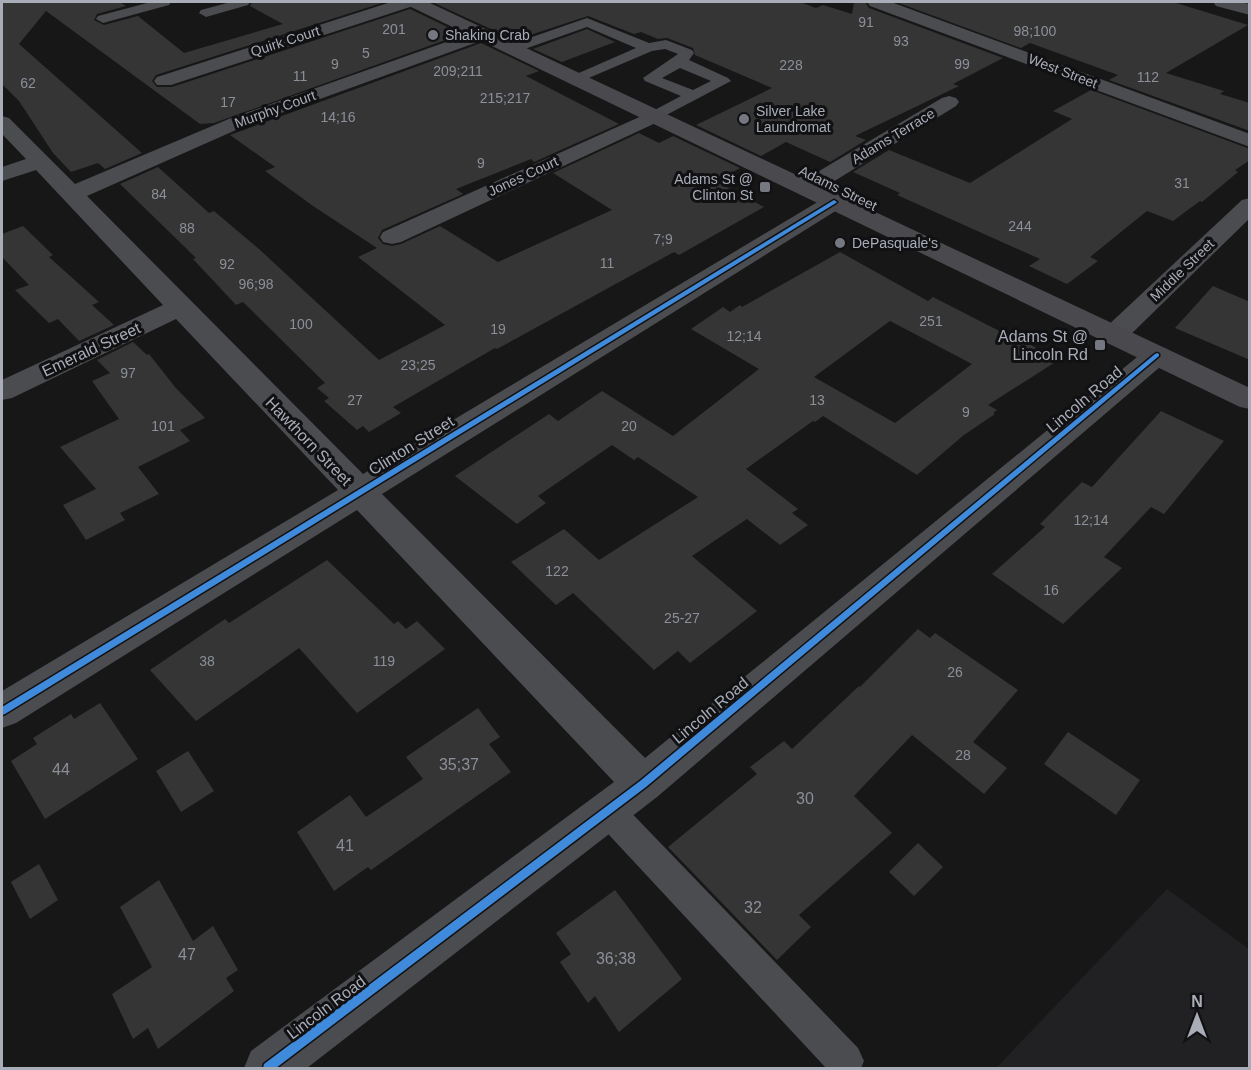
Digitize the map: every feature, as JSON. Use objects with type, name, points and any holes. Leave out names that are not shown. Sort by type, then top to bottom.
[{"type":"street","name":"Quirk Court","points":[[164,81],[407,2]]},
{"type":"street","name":"Adams Street","points":[[415,2],[1250,400]]},
{"type":"street","name":"West Street","points":[[876,2],[1250,141]]},
{"type":"street","points":[[903,11],[925,2]]},
{"type":"street","points":[[1222,2],[1250,10]]},
{"type":"street","name":"Murphy Court","points":[[71,194],[238,122],[483,34]]},
{"type":"street","name":"Adams Terrace","points":[[807,188],[949,102]]},
{"type":"street","name":"Jones Court","points":[[392,237],[654,116]]},
{"type":"street","name":"Hawthorn Street","points":[[2,122],[643,784]]},
{"type":"street","points":[[2,174],[39,162]]},
{"type":"street","name":"Clinton Street","points":[[2,711],[834,202]]},
{"type":"street","name":"Middle Street","points":[[1114,335],[1250,205]]},
{"type":"street","name":"Emerald Street","points":[[2,391],[180,307]]},
{"type":"street","name":"Lincoln Road","points":[[268,1068],[643,784],[1157,355]]},
{"type":"lane","points":[[104,19],[165,2]]},
{"type":"lane","points":[[206,13],[243,2]]},
{"type":"lane","points":[[514,48],[586,22],[648,48]]},
{"type":"lane","points":[[577,79],[648,48],[666,44],[687,53],[680,62],[650,78],[694,96]]},
{"type":"lane","points":[[654,116],[723,81],[680,62]]},
{"type":"lane","points":[[608,811],[845,1061]]},
{"type":"shaded area","points":[[1167,889],[1249,949],[1249,1068],[996,1068]]},
{"type":"building","points":[[2,2],[120,2],[126,6],[97,14],[94,20],[104,25],[138,16],[184,53],[283,24],[250,6],[252,2],[385,2],[156,75],[152,81],[157,87],[172,87],[410,9],[462,34],[214,123],[200,124],[46,11],[19,44],[142,153],[105,169],[98,163],[71,172],[53,153],[19,101],[2,84]]},
{"type":"building","points":[[432,2],[800,2],[816,8],[823,5],[852,14],[854,2],[865,2],[869,8],[1003,58],[953,84],[959,86],[855,136],[866,140],[830,162],[786,142],[761,156],[696,125],[772,88],[695,55],[693,48],[667,38],[658,39],[641,32],[634,34],[588,16],[515,40]]},
{"type":"building","points":[[896,2],[1173,2],[1248,25],[1166,73],[1224,91],[1220,94],[1250,103],[1250,131],[1109,80],[1118,75],[1030,43],[1021,48]]},
{"type":"building","points":[[587,29],[615,42],[562,62],[533,49]]},
{"type":"building","points":[[481,43],[539,71],[526,76],[619,124],[534,162],[531,159],[456,189],[463,194],[382,230],[378,238],[383,244],[392,246],[401,244],[440,226],[498,262],[612,210],[553,173],[639,133],[659,143],[673,136],[740,168],[717,182],[764,207],[679,255],[674,252],[497,349],[495,348],[393,407],[401,413],[369,432],[363,426],[357,430],[324,401],[329,398],[317,388],[325,383],[243,302],[236,305],[193,259],[196,258],[120,184],[158,167],[209,213],[214,211],[259,249],[379,360],[445,325],[358,257],[377,248],[265,171],[275,167],[230,135]]},
{"type":"building","points":[[1091,90],[1250,149],[1250,160],[1235,170],[1238,172],[1202,202],[1200,201],[1173,221],[1147,211],[1090,257],[1098,261],[1067,284],[1029,266],[1040,259],[897,195],[900,193],[853,172],[889,150],[970,183],[1072,119],[1053,111]]},
{"type":"building","points":[[23,226],[53,255],[49,257],[99,302],[92,305],[114,325],[79,341],[58,319],[49,323],[15,290],[29,285],[2,257],[2,234]]},
{"type":"building","points":[[840,252],[928,301],[933,297],[1009,336],[1013,334],[1057,361],[988,405],[997,410],[993,413],[995,414],[964,435],[917,475],[823,416],[746,469],[798,509],[792,513],[808,525],[780,545],[747,519],[692,556],[757,611],[690,663],[678,651],[654,670],[573,593],[556,605],[511,562],[564,529],[599,560],[698,497],[638,457],[634,460],[612,445],[538,496],[546,503],[517,524],[455,476],[549,414],[558,421],[602,391],[673,436],[759,369],[691,329],[723,307],[730,312],[740,305],[742,307]],"holes":[[[890,321],[972,364],[895,423],[814,377]]]},
{"type":"building","points":[[1213,286],[1250,302],[1250,360],[1175,328]]},
{"type":"building","points":[[133,342],[147,355],[149,354],[175,387],[205,418],[180,430],[190,441],[138,467],[159,494],[120,513],[125,520],[86,540],[63,505],[96,489],[60,447],[119,419],[92,381],[110,373],[97,360]]},
{"type":"building","points":[[1161,411],[1224,441],[1164,514],[1151,507],[1104,557],[1122,568],[1063,624],[992,574],[1045,527],[1040,524],[1082,482],[1092,487]]},
{"type":"building","points":[[327,560],[394,624],[398,621],[406,629],[417,621],[445,649],[357,713],[299,648],[196,721],[150,670],[225,619],[229,623]]},
{"type":"building","points":[[918,629],[930,638],[935,633],[1018,690],[973,742],[1007,768],[984,794],[912,735],[854,796],[892,833],[799,915],[811,927],[777,960],[668,847],[757,774],[750,767],[784,741],[792,749],[860,687]]},
{"type":"building","points":[[100,703],[138,759],[45,819],[11,761],[37,744],[33,738],[71,714],[74,719]]},
{"type":"building","points":[[478,708],[500,737],[489,744],[511,772],[371,870],[368,867],[334,891],[297,832],[350,795],[366,817],[423,779],[406,757]]},
{"type":"building","points":[[1068,732],[1140,780],[1116,815],[1044,764]]},
{"type":"building","points":[[188,751],[214,791],[181,812],[156,771]]},
{"type":"building","points":[[918,843],[943,867],[914,896],[889,872]]},
{"type":"building","points":[[39,864],[58,900],[30,919],[11,882]]},
{"type":"building","points":[[159,880],[193,941],[213,926],[238,970],[226,978],[234,991],[158,1049],[148,1028],[133,1039],[112,994],[152,967],[120,907]]},
{"type":"building","points":[[615,890],[682,979],[619,1032],[595,996],[588,1003],[560,962],[571,954],[556,933]]},
{"type":"cycle path","points":[[2,711],[834,202]]},
{"type":"cycle path","points":[[268,1068],[643,784],[1157,355]]},
{"type":"place","name":"Shaking Crab","points":[[433,35]]},
{"type":"place","name":"Silver Lake Laundromat","points":[[744,119]]},
{"type":"place","name":"Adams St @ Clinton St","points":[[765,187]]},
{"type":"place","name":"DePasquale's","points":[[840,243]]},
{"type":"place","name":"Adams St @ Lincoln Rd","points":[[1100,345]]}]
